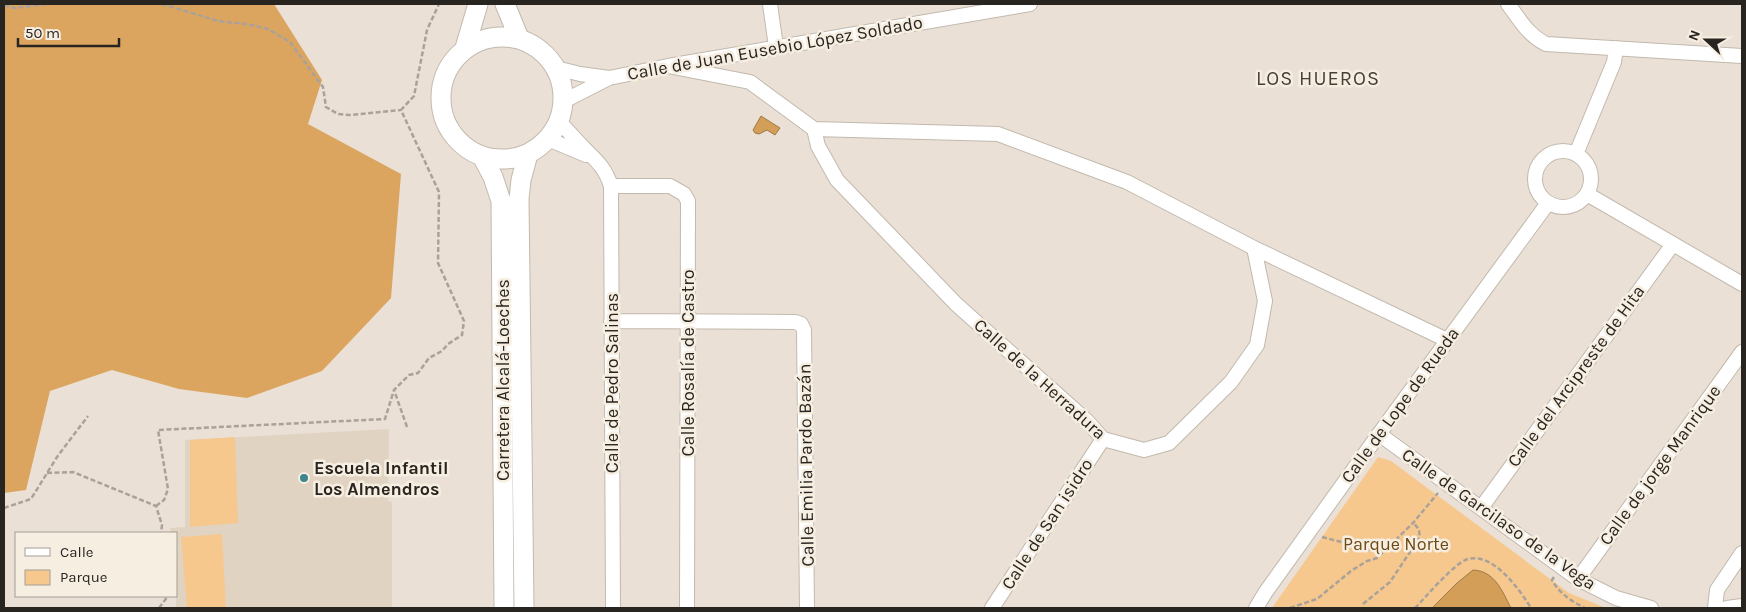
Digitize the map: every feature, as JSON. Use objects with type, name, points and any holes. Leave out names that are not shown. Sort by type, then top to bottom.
[{"type":"main road","points":[[465,48],[478,4]]},
{"type":"main road","points":[[508,8],[519,38]]},
{"type":"main road","points":[[491,37],[519,38],[532,44],[548,56],[556,68],[563,87],[564,101],[559,122],[548,139],[528,154],[505,159],[482,156],[467,148],[455,137],[446,123],[442,107],[441,90],[445,74],[465,48],[478,41],[491,37]]},
{"type":"main road","name":"Carretera Alcalá-Loeches","points":[[524,608],[519,199],[521,180],[528,154]]},
{"type":"main road","name":"Carretera Alcalá-Loeches","points":[[482,156],[493,177],[501,201],[504,608]]},
{"type":"street","points":[[770,4],[776,47]]},
{"type":"street","name":"Calle de Juan Eusebio López Soldado","points":[[564,101],[609,78],[776,47],[1030,4]]},
{"type":"street","points":[[1508,4],[1528,32],[1546,44],[1742,56]]},
{"type":"street","points":[[1576,154],[1614,62],[1616,48]]},
{"type":"street","points":[[668,66],[750,82],[814,128],[998,134],[1127,182],[1254,248],[1447,340]]},
{"type":"street","name":"Calle de Juan Eusebio López Soldado","points":[[556,68],[609,78]]},
{"type":"street","name":"Calle de Pedro Salinas","points":[[559,122],[598,161],[607,175],[611,186],[613,608]]},
{"type":"street","name":"Calle de la Herradura","points":[[814,128],[818,146],[837,180],[956,304],[1087,422],[1102,439],[1144,450],[1169,444],[1231,382],[1257,345],[1265,301],[1254,248]]},
{"type":"street","points":[[548,139],[598,161]]},
{"type":"street","points":[[1557,152],[1576,154],[1586,163],[1590,174],[1590,185],[1587,194],[1574,205],[1557,207],[1548,203],[1542,198],[1536,188],[1535,179],[1538,168],[1548,156],[1557,152]]},
{"type":"street","name":"Calle Rosalía de Castro","points":[[611,186],[670,186],[684,194],[688,201],[687,608]]},
{"type":"street","points":[[1587,194],[1742,284]]},
{"type":"street","name":"Calle de Lope de Rueda","points":[[1256,608],[1379,434],[1548,203]]},
{"type":"street","name":"Calle del Arcipreste de Hita","points":[[1481,508],[1672,244]]},
{"type":"street","points":[[611,321],[688,322]]},
{"type":"street","name":"Calle Emilia Pardo Bazán","points":[[688,322],[795,322],[800,324],[804,330],[807,608]]},
{"type":"street","name":"Calle de jorge Manrique","points":[[1578,578],[1742,352]]},
{"type":"street","name":"Calle de Garcilaso de la Vega","points":[[1379,434],[1578,578],[1616,598],[1651,608]]},
{"type":"street","name":"Calle de San isidro","points":[[992,608],[1102,439]]},
{"type":"street","points":[[1715,608],[1717,590],[1742,553]]},
{"type":"street","points":[[1727,608],[1742,606]]},
{"type":"path","points":[[4,5],[14,8],[47,4]]},
{"type":"path","points":[[162,4],[218,21],[268,29],[290,42],[323,87],[326,107],[338,114],[378,114],[401,110],[414,96],[427,30],[439,4]]},
{"type":"path","points":[[156,506],[164,500],[168,489],[158,430],[385,419],[394,390],[408,375],[418,373],[429,358],[442,351],[448,344],[462,335],[464,321],[438,263],[439,192],[401,110]]},
{"type":"path","points":[[394,390],[407,427]]},
{"type":"path","points":[[4,508],[31,499],[57,457],[88,416]]},
{"type":"path","points":[[47,473],[73,472],[156,506],[162,525],[161,532]]},
{"type":"path","points":[[1290,608],[1317,599],[1350,571],[1367,561],[1377,558],[1413,523],[1438,493]]},
{"type":"path","points":[[1363,604],[1390,582],[1418,540],[1420,533],[1418,527],[1413,523]]},
{"type":"path","points":[[1320,537],[1383,553]]},
{"type":"path","points":[[1415,608],[1456,567],[1468,559],[1481,559],[1493,564],[1532,608]]},
{"type":"path","points":[[1554,577],[1552,580],[1558,590],[1570,600],[1585,608]]},
{"type":"path","points":[[158,608],[167,597]]},
{"type":"shaded area","points":[[4,4],[274,4],[322,80],[308,124],[401,174],[391,298],[322,371],[247,398],[179,389],[112,370],[50,391],[26,490],[4,493]]},
{"type":"shaded area","points":[[761,116],[780,128],[775,135],[767,130],[759,134],[755,133],[753,130]]},
{"type":"shaded area","points":[[389,429],[388,501],[392,502],[392,608],[176,608],[176,597],[178,597],[178,532],[171,532],[170,528],[185,527],[185,440]]},
{"type":"shaded area","points":[[1473,570],[1487,574],[1497,583],[1511,608],[1432,608],[1457,583]]},
{"type":"green space","points":[[235,437],[238,523],[190,527],[190,440]]},
{"type":"green space","name":"Parque Norte","points":[[1378,457],[1391,461],[1569,593],[1606,608],[1272,608]]},
{"type":"green space","points":[[222,534],[226,608],[187,608],[181,537]]},
{"type":"place","name":"Escuela Infantil Los Almendros","points":[[304,478]]},
{"type":"district","name":"LOS HUEROS","points":[[1318,78]]}]
